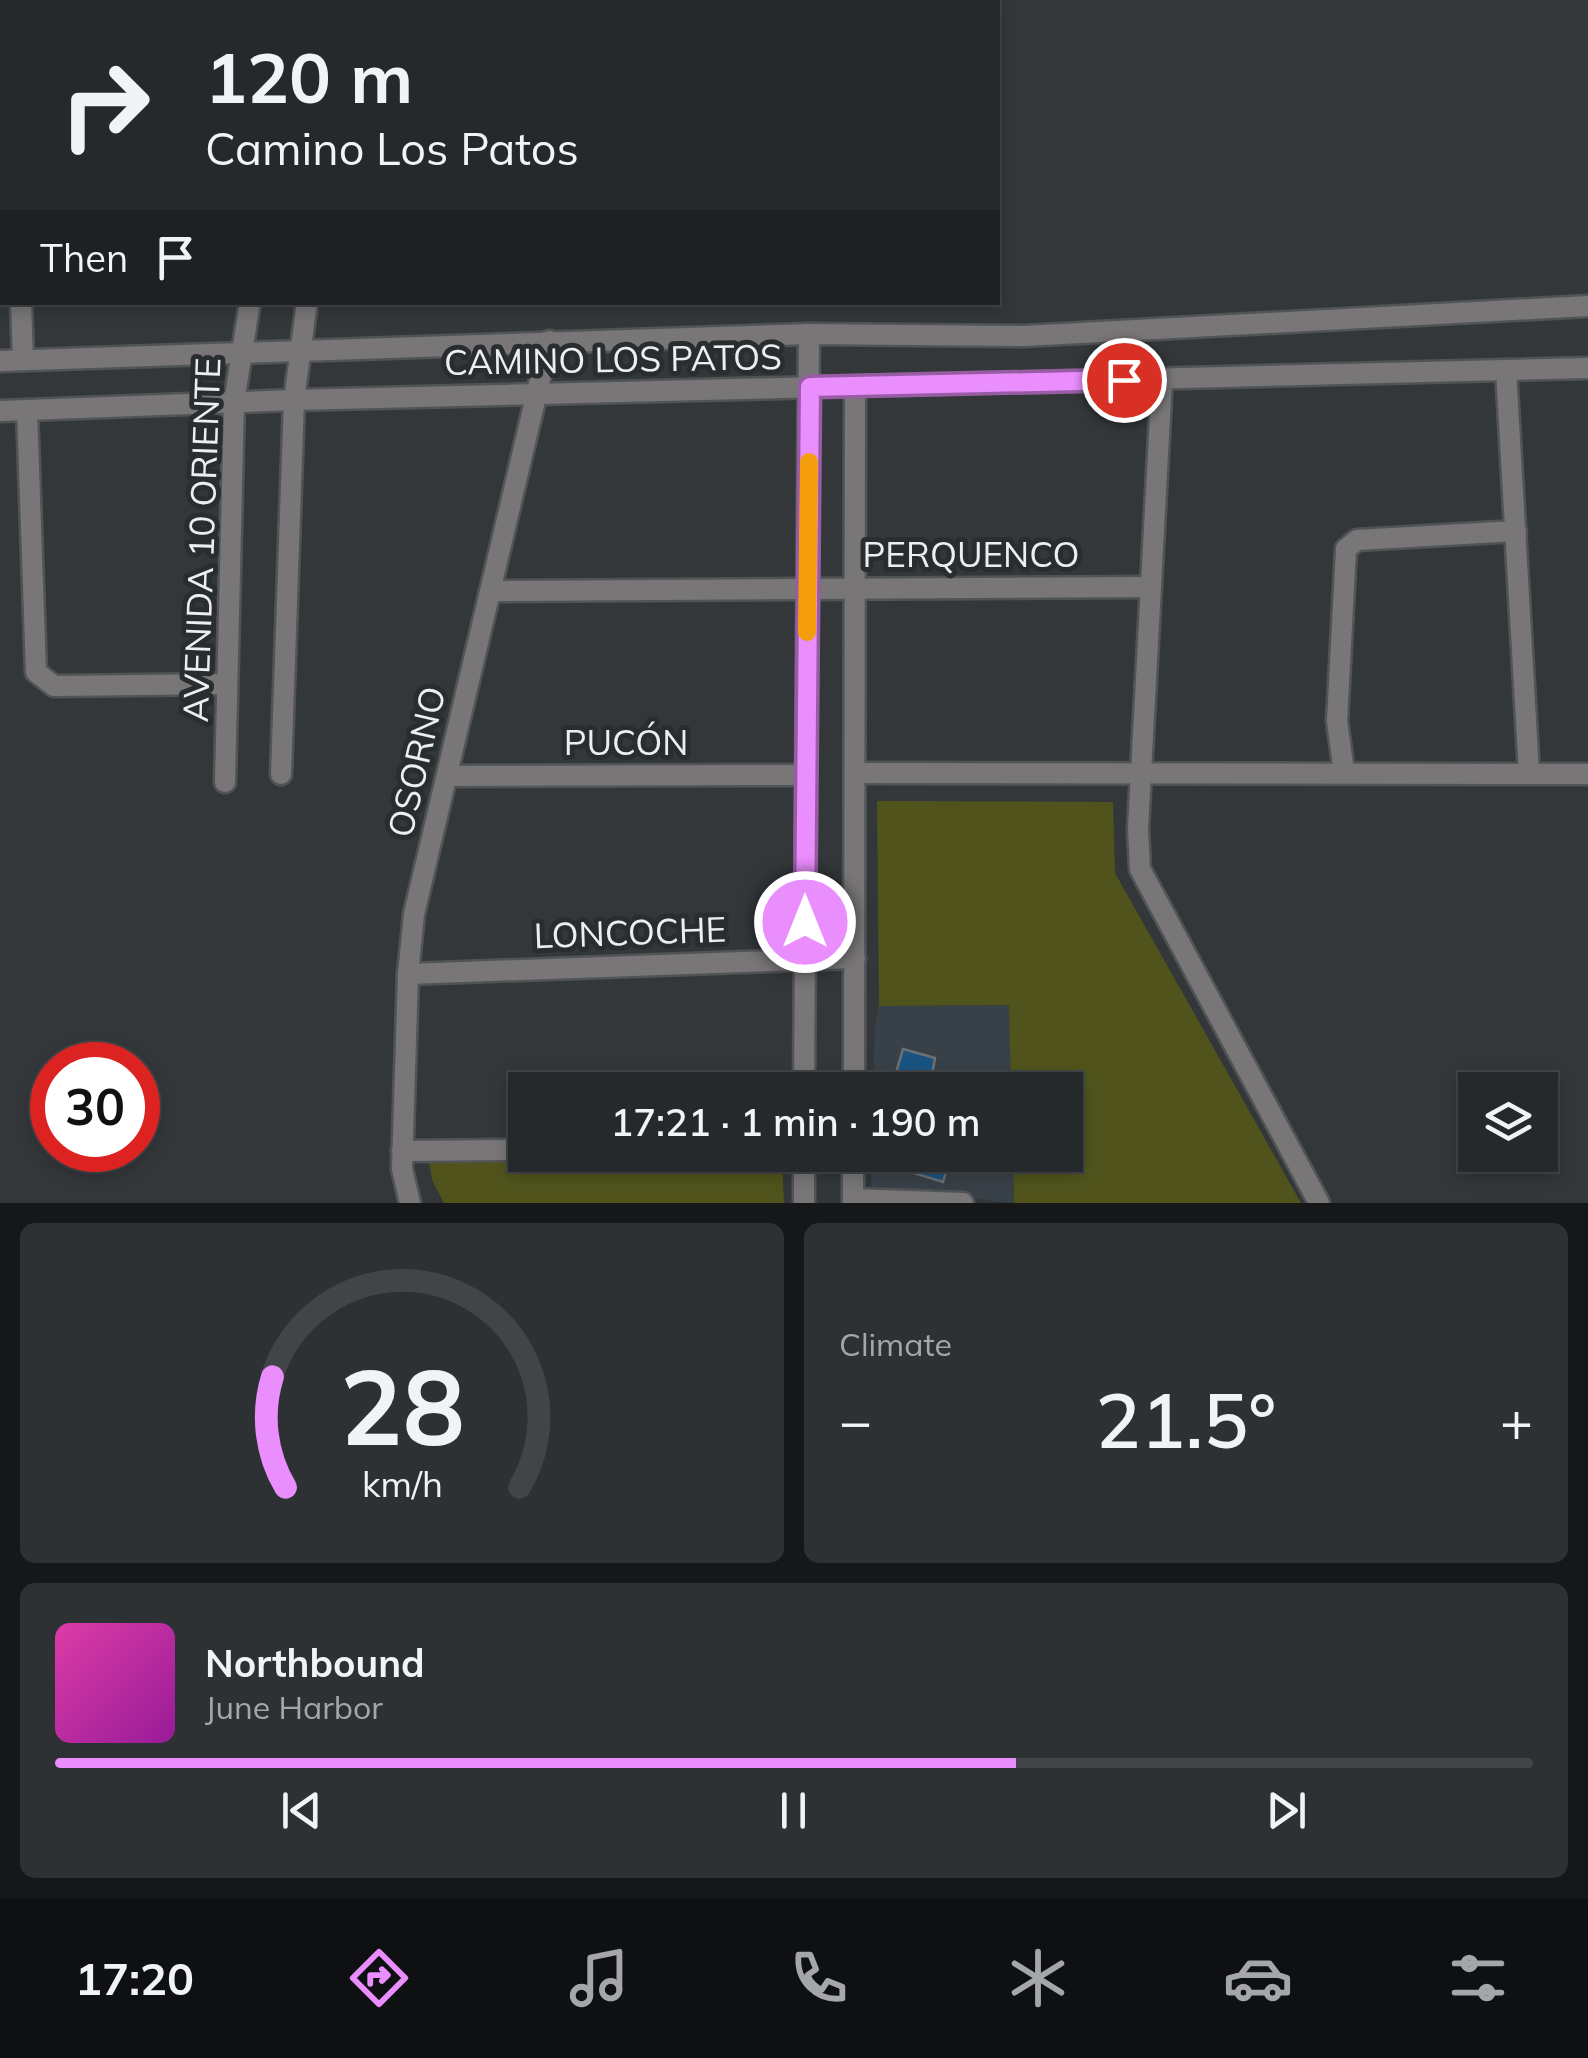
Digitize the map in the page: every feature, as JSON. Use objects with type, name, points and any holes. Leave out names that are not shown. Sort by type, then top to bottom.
[{"type":"street","points":[[21,305],[23,360]]},
{"type":"street","name":"AVENIDA 10 ORIENTE","points":[[224,782],[234,402],[249,305]]},
{"type":"street","points":[[281,774],[294,400],[306,305]]},
{"type":"street","name":"CAMINO LOS PATOS","points":[[0,361],[809,334],[1024,336],[1588,306]]},
{"type":"street","points":[[804,1072],[809,334]]},
{"type":"street","name":"OSORNO","points":[[410,1203],[404,1187],[402,1151],[414,914],[549,341]]},
{"type":"street","name":"CAMINO LOS PATOS","points":[[0,412],[294,400],[1588,368]]},
{"type":"street","points":[[1506,370],[1529,774]]},
{"type":"street","points":[[1162,379],[1138,828],[1140,869],[1319,1203]]},
{"type":"street","points":[[854,1072],[855,386]]},
{"type":"street","points":[[27,410],[36,672],[54,686],[228,684]]},
{"type":"street","points":[[1344,772],[1337,722],[1346,549],[1357,540],[1516,531]]},
{"type":"street","name":"PERQUENCO","points":[[491,591],[1151,587]]},
{"type":"street","points":[[856,774],[1588,774]]},
{"type":"street","name":"PUCÓN","points":[[447,776],[806,775]]},
{"type":"street","name":"LONCOCHE","points":[[408,974],[855,958]]},
{"type":"street","points":[[402,1151],[508,1150]]},
{"type":"street","points":[[804,1172],[804,1203]]},
{"type":"street","points":[[853,1172],[853,1201],[963,1203]]},
{"type":"shaded area","points":[[1009,1005],[1011,1072],[874,1072],[879,1006]]},
{"type":"shaded area","points":[[872,1172],[1013,1172],[1014,1203],[871,1193]]},
{"type":"green space","points":[[877,801],[1113,802],[1115,873],[1301,1203],[1014,1203],[1013,1172],[1083,1172],[1083,1072],[1011,1072],[1009,1005],[879,1006]]},
{"type":"green space","points":[[429,1161],[508,1161],[508,1172],[782,1172],[784,1203],[444,1203],[432,1180]]},
{"type":"building","points":[[903,1049],[935,1058],[933,1072],[896,1072]]},
{"type":"building","points":[[910,1172],[946,1172],[943,1182]]},
{"type":"slow traffic","points":[[807,632],[809,462]]},
{"type":"route","points":[[805,922],[810,387],[1124,380]]}]
